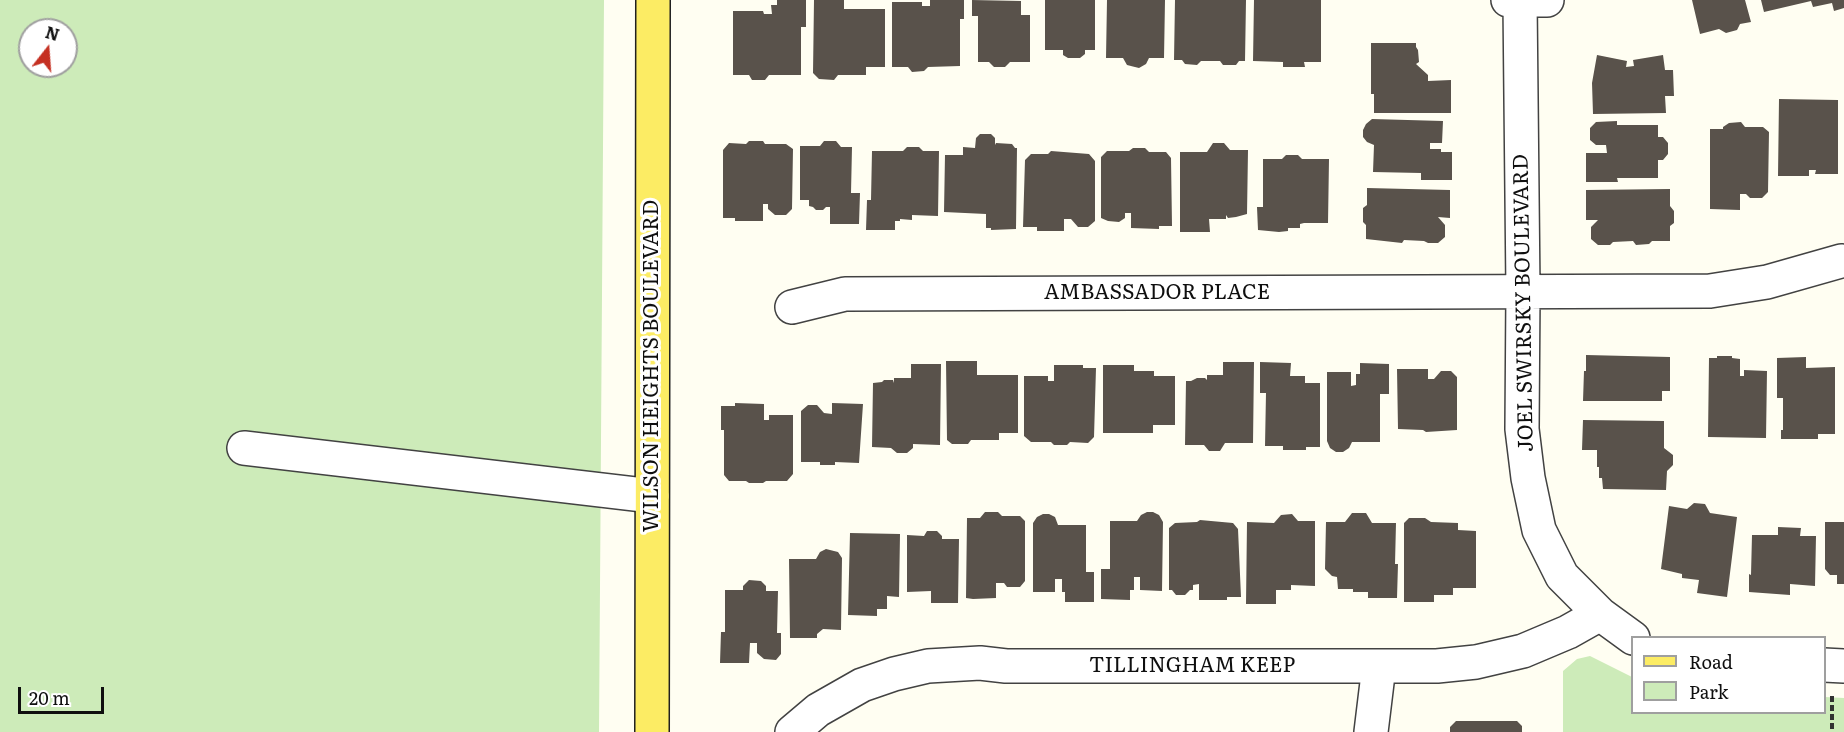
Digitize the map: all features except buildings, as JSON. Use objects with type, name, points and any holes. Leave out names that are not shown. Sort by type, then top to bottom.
[{"type":"main road","name":"WILSON HEIGHTS BOULEVARD","points":[[652,732],[653,0]]},
{"type":"street","points":[[1508,0],[1547,0]]},
{"type":"street","name":"JOEL SWIRSKY BOULEVARD","points":[[1520,1],[1522,429],[1527,478],[1539,530],[1562,576],[1600,614],[1631,637]]},
{"type":"street","name":"AMBASSADOR PLACE","points":[[792,308],[845,294],[1710,291],[1767,282],[1841,261]]},
{"type":"street","points":[[244,448],[652,496]]},
{"type":"street","name":"TILLINGHAM KEEP","points":[[792,732],[818,710],[862,686],[894,674],[928,666],[980,663],[1006,666],[1437,666],[1476,662],[1523,651],[1568,632],[1600,614]]},
{"type":"street","points":[[1826,665],[1844,666]]},
{"type":"street","points":[[1371,732],[1380,666]]},
{"type":"green space","points":[[0,0],[604,0],[599,732],[0,732]]},
{"type":"green space","points":[[1590,656],[1631,676],[1631,714],[1826,714],[1826,697],[1844,698],[1844,732],[1563,732],[1563,671],[1577,659]]}]
